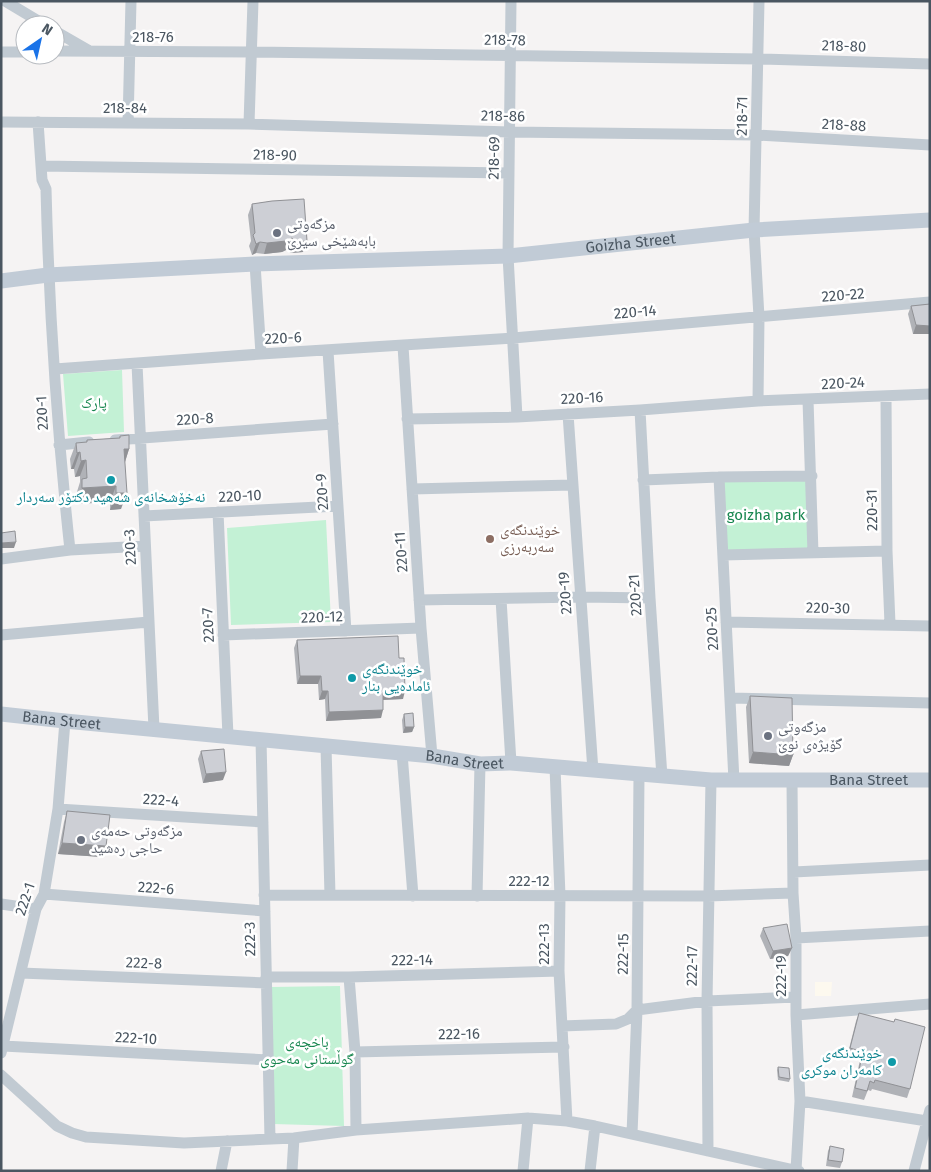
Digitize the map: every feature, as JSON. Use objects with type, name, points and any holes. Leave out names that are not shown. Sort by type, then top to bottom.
[{"type":"street","points":[[6,1],[29,15]]},
{"type":"street","points":[[128,123],[131,1]]},
{"type":"street","points":[[250,124],[252,1]]},
{"type":"street","name":"218-69","points":[[511,1],[508,256],[517,417]]},
{"type":"street","name":"218-71","points":[[758,401],[759,317],[754,230],[759,1]]},
{"type":"street","points":[[65,37],[88,50]]},
{"type":"street","name":"218-76","points":[[65,51],[252,52]]},
{"type":"street","points":[[1,52],[15,52]]},
{"type":"street","name":"218-78","points":[[252,52],[758,59]]},
{"type":"street","name":"218-80","points":[[758,59],[930,64]]},
{"type":"street","name":"218-84","points":[[1,122],[250,124]]},
{"type":"street","name":"220-1","points":[[38,122],[42,180],[46,189],[48,275],[58,445],[70,550]]},
{"type":"street","name":"218-86","points":[[250,124],[510,132],[756,135]]},
{"type":"street","name":"218-88","points":[[756,135],[930,145]]},
{"type":"street","name":"218-90","points":[[41,166],[509,173]]},
{"type":"street","name":"Goizha Street","points":[[1,281],[48,275],[255,264],[508,256],[754,230],[930,220]]},
{"type":"street","points":[[255,264],[261,354]]},
{"type":"street","name":"220-22","points":[[759,317],[930,302]]},
{"type":"street","name":"220-14","points":[[513,338],[759,317]]},
{"type":"street","name":"220-6","points":[[55,369],[513,338]]},
{"type":"street","name":"220-11","points":[[403,346],[421,628],[432,756]]},
{"type":"street","name":"220-9","points":[[328,351],[346,631]]},
{"type":"street","name":"220-3","points":[[136,364],[154,729]]},
{"type":"street","name":"220-24","points":[[758,401],[930,394]]},
{"type":"street","name":"220-31","points":[[886,396],[890,624]]},
{"type":"street","points":[[808,400],[812,476],[813,553]]},
{"type":"street","name":"220-16","points":[[408,419],[517,417],[758,401]]},
{"type":"street","name":"220-21","points":[[640,410],[662,777]]},
{"type":"street","name":"220-19","points":[[568,414],[593,771]]},
{"type":"street","name":"220-8","points":[[58,445],[333,424]]},
{"type":"street","points":[[643,480],[719,476],[812,476]]},
{"type":"street","name":"220-25","points":[[719,476],[734,781]]},
{"type":"street","points":[[412,489],[573,484]]},
{"type":"street","name":"220-10","points":[[144,516],[338,506]]},
{"type":"street","name":"220-7","points":[[218,512],[228,736]]},
{"type":"street","points":[[1,559],[70,550],[145,546]]},
{"type":"street","points":[[723,555],[888,551]]},
{"type":"street","points":[[420,600],[581,597],[650,598]]},
{"type":"street","points":[[501,599],[510,763]]},
{"type":"street","points":[[1,635],[149,622]]},
{"type":"street","name":"220-30","points":[[726,622],[930,626]]},
{"type":"street","name":"220-12","points":[[223,636],[421,628]]},
{"type":"street","points":[[730,698],[930,703]]},
{"type":"street","name":"Bana Street","points":[[1,714],[432,756],[480,764],[510,763],[662,777],[734,781],[930,780]]},
{"type":"street","name":"222-1","points":[[2,1049],[36,909],[44,894],[58,809],[65,721]]},
{"type":"street","name":"222-3","points":[[261,739],[270,1139]]},
{"type":"street","points":[[326,746],[330,896]]},
{"type":"street","points":[[402,753],[413,896]]},
{"type":"street","points":[[477,896],[480,764]]},
{"type":"street","name":"222-13","points":[[554,767],[560,896],[559,971],[567,1121]]},
{"type":"street","name":"222-15","points":[[632,1134],[637,1010],[639,775]]},
{"type":"street","name":"222-17","points":[[708,1151],[707,1001],[711,780]]},
{"type":"street","name":"222-19","points":[[792,781],[796,1015],[800,1101],[797,1170]]},
{"type":"street","name":"222-4","points":[[58,809],[263,822]]},
{"type":"street","points":[[794,872],[930,865]]},
{"type":"street","name":"222-12","points":[[264,895],[708,896],[793,893]]},
{"type":"street","name":"222-6","points":[[44,894],[265,911]]},
{"type":"street","points":[[1,904],[36,909]]},
{"type":"street","points":[[796,938],[930,931]]},
{"type":"street","name":"222-14","points":[[266,980],[559,971]]},
{"type":"street","name":"222-8","points":[[21,973],[266,980]]},
{"type":"street","points":[[349,977],[355,1052],[356,1130]]},
{"type":"street","points":[[562,1026],[616,1024],[628,1018],[637,1010],[707,1001],[796,997]]},
{"type":"street","points":[[796,1015],[930,1004]]},
{"type":"street","name":"222-16","points":[[355,1052],[564,1047]]},
{"type":"street","name":"222-10","points":[[2,1049],[268,1060]]},
{"type":"street","points":[[4,1077],[57,1126],[86,1137],[184,1143],[294,1138],[356,1130],[528,1118],[567,1121],[595,1126],[797,1170]]},
{"type":"street","points":[[1,1091],[4,1077]]},
{"type":"street","points":[[800,1101],[928,1116],[914,1171]]},
{"type":"street","points":[[523,1171],[528,1118]]},
{"type":"street","points":[[590,1171],[595,1126]]},
{"type":"street","points":[[292,1171],[294,1138]]},
{"type":"street","points":[[221,1171],[227,1141]]},
{"type":"shaded area","points":[[815,982],[832,982],[831,996],[815,996]]},
{"type":"green space","name":"پارک","points":[[122,370],[124,432],[68,436],[63,374]]},
{"type":"green space","name":"goizha park","points":[[812,476],[813,553],[723,555],[719,477]]},
{"type":"green space","points":[[326,520],[331,622],[231,625],[227,528]]},
{"type":"green space","name":"باخچەی گوڵستانی مەحوی","points":[[340,986],[344,1126],[273,1124],[271,987]]},
{"type":"building","points":[[304,199],[307,241],[294,242],[292,238],[286,241],[260,242],[256,244],[253,235],[255,233],[252,204]]},
{"type":"building","points":[[930,304],[930,326],[916,325],[911,306]]},
{"type":"building","points":[[129,435],[129,449],[124,449],[127,493],[116,493],[116,486],[82,488],[82,479],[87,478],[86,460],[81,461],[80,452],[77,453],[76,443],[87,442],[87,440],[120,438],[120,436]]},
{"type":"building","points":[[15,531],[16,542],[1,543],[1,533]]},
{"type":"building","points":[[398,636],[399,658],[404,658],[405,691],[383,692],[383,710],[329,712],[328,691],[322,691],[321,676],[300,676],[297,640]]},
{"type":"building","name":"مزگەوتی گۆیژەی نوێ","points":[[750,696],[792,698],[793,755],[753,752]]},
{"type":"building","points":[[413,713],[414,727],[405,727],[404,714]]},
{"type":"building","points":[[224,749],[226,772],[206,774],[201,751]]},
{"type":"building","points":[[67,811],[110,815],[106,846],[62,843]]},
{"type":"building","points":[[787,924],[792,948],[773,951],[763,928]]},
{"type":"building","name":"خوێندنگەی کامەران موکری","points":[[859,1013],[894,1022],[895,1019],[925,1027],[910,1089],[875,1080],[874,1083],[870,1081],[867,1091],[855,1088],[863,1052],[850,1048]]},
{"type":"building","points":[[778,1067],[789,1068],[790,1079],[779,1077]]},
{"type":"building","points":[[830,1146],[844,1149],[842,1162],[828,1160]]},
{"type":"place","name":"مزگه‌وتی بابەشێخی سیرێ","points":[[277,233]]},
{"type":"place","name":"نەخۆشخانەی شەهید دکتۆر سەردار","points":[[111,480]]},
{"type":"place","name":"خوێندنگەی سەربەرزی","points":[[490,539]]},
{"type":"place","name":"خوێندنگەی ئامادەیی بنار","points":[[352,678]]},
{"type":"place","name":"مزگەوتی گۆیژەی نوێ","points":[[768,736]]},
{"type":"place","name":"مزگەوتی حەمەی حاجی رەشید","points":[[81,840]]},
{"type":"place","name":"خوێندنگەی کامەران موکری","points":[[892,1062]]}]
